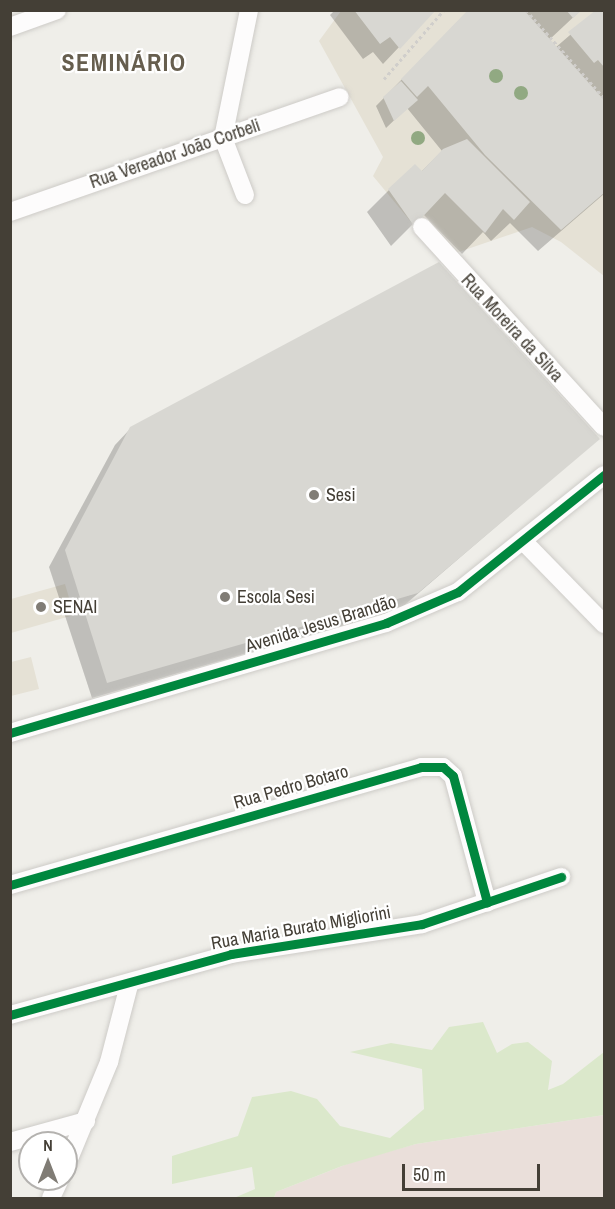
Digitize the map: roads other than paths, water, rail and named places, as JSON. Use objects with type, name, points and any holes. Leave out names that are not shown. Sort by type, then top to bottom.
[{"type":"street","points":[[10,27],[57,10]]},
{"type":"street","points":[[245,195],[223,138],[249,10]]},
{"type":"street","name":"Rua Vereador João Corbeli","points":[[10,212],[340,96]]},
{"type":"street","name":"Rua Moreira da Silva","points":[[422,227],[604,427]]},
{"type":"street","name":"Avenida Jesus Brandão","points":[[10,733],[386,623],[458,592],[524,542],[604,475]]},
{"type":"street","points":[[524,542],[604,624]]},
{"type":"street","name":"Rua Pedro Botaro","points":[[10,885],[421,766],[443,767],[453,776],[486,902]]},
{"type":"street","name":"Rua Maria Burato Migliorini","points":[[10,1015],[129,985],[231,954],[422,924],[561,877]]},
{"type":"street","points":[[78,1139],[109,1062],[129,985]]},
{"type":"street","points":[[10,1142],[86,1121]]},
{"type":"place","name":"Sesi","points":[[314,495]]},
{"type":"place","name":"Escola Sesi","points":[[225,597]]},
{"type":"place","name":"SENAI","points":[[41,607]]},
{"type":"district","name":"SEMINÁRIO","points":[[124,63]]}]
